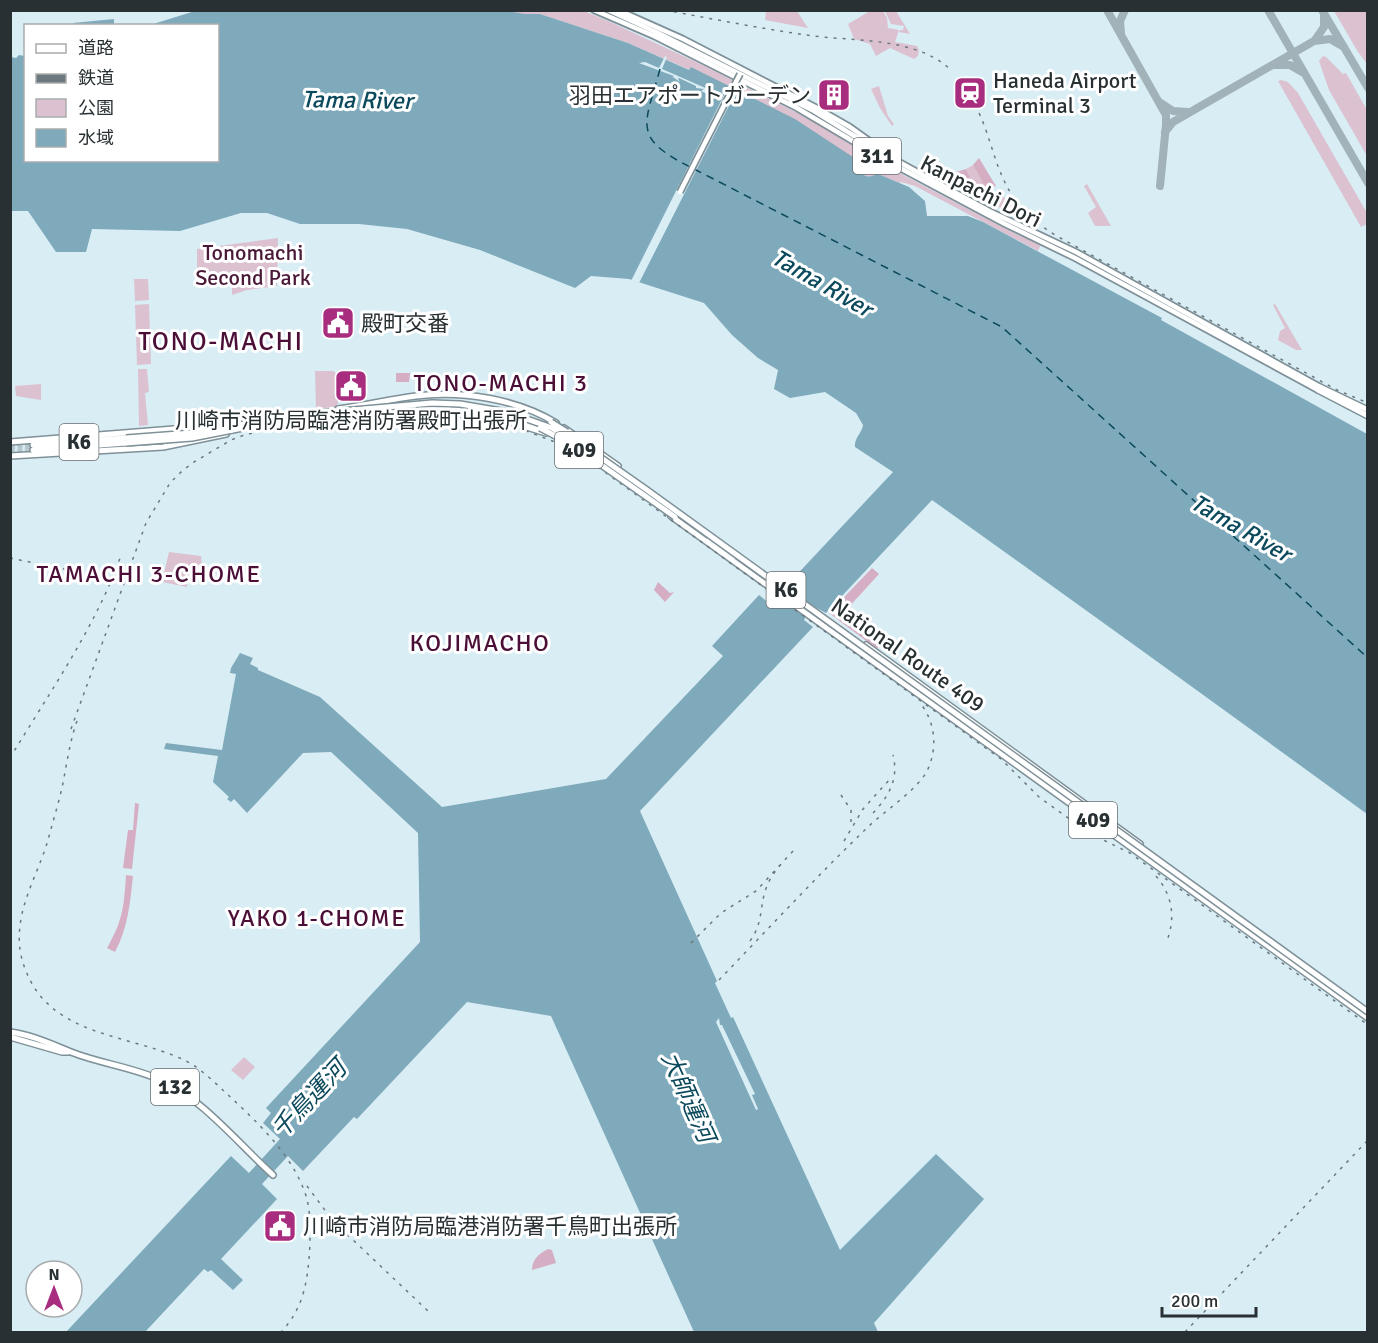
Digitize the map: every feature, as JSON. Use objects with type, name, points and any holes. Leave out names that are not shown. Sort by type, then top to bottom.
[{"type":"highway","points":[[1319,389],[1368,410]]},
{"type":"highway","points":[[1319,389],[1368,416]]},
{"type":"highway","name":"National Route 409","points":[[10,442],[199,427],[429,395],[467,396],[518,406],[541,415],[590,446],[646,490],[934,693],[1368,1014]]},
{"type":"highway","points":[[396,399],[450,398],[513,406],[531,412],[574,436],[647,490]]},
{"type":"highway","name":"K6","points":[[432,403],[460,404],[507,412],[552,428],[589,449],[647,490],[1368,1014],[738,559],[571,441],[529,421],[484,409],[433,408],[268,423],[177,440],[33,448],[184,434],[267,419],[432,403]]},
{"type":"highway","name":"National Route 409","points":[[10,456],[163,447],[294,422],[414,412],[467,413],[495,417],[536,429],[589,455],[1368,1014]]},
{"type":"highway","points":[[467,413],[505,416],[540,428],[573,445],[675,518],[738,559]]},
{"type":"highway","name":"132","points":[[10,1032],[151,1076],[177,1088],[192,1099],[273,1175]]},
{"type":"highway","name":"132","points":[[10,1037],[69,1052]]},
{"type":"main road","name":"Kanpachi Dori","points":[[594,10],[654,36],[797,108],[883,159],[1057,248],[1319,389]]},
{"type":"main road","name":"311","points":[[605,10],[658,33],[814,111],[845,130]]},
{"type":"main road","name":"Kanpachi Dori","points":[[618,10],[683,39],[815,107],[850,127],[898,161],[971,201],[1076,252],[1319,389]]},
{"type":"main road","points":[[680,192],[740,74]]},
{"type":"main road","points":[[845,130],[883,159]]},
{"type":"main road","points":[[845,130],[898,161]]},
{"type":"green space","points":[[501,11],[584,11],[608,21],[707,67],[815,122],[905,176],[1018,235],[1041,244],[1038,251],[915,186],[899,183],[878,174],[872,177],[866,176],[861,170],[691,67],[690,70],[628,43],[540,14]]},
{"type":"green space","points":[[766,11],[797,11],[808,28],[765,20]]},
{"type":"green space","points":[[870,11],[883,11],[887,18],[888,28],[899,30],[895,42],[917,46],[918,56],[914,59],[890,48],[876,56],[870,44],[854,39],[848,24]]},
{"type":"green space","points":[[885,11],[896,11],[910,34],[899,32],[904,26],[891,24]]},
{"type":"green space","points":[[1334,11],[1367,11],[1367,64],[1358,52]]},
{"type":"green space","points":[[1323,56],[1343,74],[1346,73],[1367,110],[1367,156],[1329,90],[1319,61]]},
{"type":"green space","points":[[1278,81],[1288,82],[1298,93],[1367,213],[1367,224],[1361,227]]},
{"type":"green space","points":[[879,86],[888,116],[894,124],[892,126],[871,89]]},
{"type":"green space","points":[[973,165],[986,189],[976,188],[966,169]]},
{"type":"green space","points":[[1087,184],[1111,226],[1095,226],[1088,213],[1096,207],[1084,186]]},
{"type":"green space","points":[[1000,196],[1009,199],[1012,208],[1007,211],[978,197]]},
{"type":"green space","name":"Tonomachi Second Park","points":[[278,238],[277,286],[247,290],[232,295],[232,278],[197,277],[197,249]]},
{"type":"green space","points":[[134,279],[148,279],[149,300],[135,301]]},
{"type":"green space","points":[[149,304],[151,364],[137,365],[135,305]]},
{"type":"green space","points":[[1275,304],[1302,350],[1296,350],[1278,340],[1280,331],[1285,328],[1273,305]]},
{"type":"green space","points":[[138,369],[147,369],[149,392],[145,393],[148,425],[139,426]]},
{"type":"green space","points":[[315,371],[333,371],[337,374],[338,404],[335,407],[316,409]]},
{"type":"green space","points":[[41,384],[41,400],[16,396],[15,386]]},
{"type":"green space","points":[[169,552],[201,556],[202,565],[190,566],[187,587],[162,582]]},
{"type":"green space","points":[[244,1057],[255,1067],[243,1080],[231,1070]]},
{"type":"shaded area","points":[[979,158],[996,186],[986,189],[973,165]]},
{"type":"shaded area","points":[[966,169],[976,188],[960,180],[956,172]]},
{"type":"shaded area","points":[[396,373],[410,373],[409,382],[396,382]]},
{"type":"shaded area","points":[[872,568],[879,574],[848,608],[882,641],[877,649],[829,613]]},
{"type":"shaded area","points":[[658,582],[670,593],[674,592],[665,602],[654,590]]},
{"type":"shaded area","points":[[135,803],[139,804],[132,869],[123,868],[128,830],[133,830]]},
{"type":"shaded area","points":[[126,875],[133,876],[129,906],[126,925],[115,952],[107,948],[122,913]]},
{"type":"shaded area","points":[[548,1249],[552,1250],[556,1263],[532,1270],[536,1258]]},
{"type":"water","points":[[501,10],[540,14],[628,43],[689,70],[691,67],[795,119],[859,161],[862,173],[866,176],[878,174],[909,187],[925,201],[927,216],[968,216],[983,222],[1162,318],[1161,320],[1367,434],[1367,814],[932,500],[826,613],[815,607],[804,620],[813,627],[640,811],[717,981],[715,983],[731,1018],[733,1017],[840,1250],[936,1154],[984,1199],[874,1323],[878,1332],[694,1332],[551,1016],[467,1002],[357,1119],[354,1117],[303,1171],[288,1156],[262,1184],[277,1199],[221,1259],[243,1280],[233,1290],[211,1270],[208,1272],[204,1269],[145,1332],[66,1332],[78,1319],[84,1319],[84,1313],[231,1156],[249,1173],[280,1139],[263,1123],[271,1113],[266,1108],[420,942],[418,833],[331,752],[303,753],[247,813],[234,799],[231,802],[227,799],[229,797],[213,782],[218,756],[164,749],[166,743],[222,750],[236,674],[230,673],[240,653],[253,658],[250,664],[258,670],[320,697],[442,807],[606,779],[723,656],[712,646],[759,595],[770,604],[774,599],[785,604],[795,593],[795,590],[788,586],[789,583],[893,472],[855,447],[863,425],[856,413],[825,392],[790,398],[774,389],[778,370],[758,358],[732,335],[704,303],[629,279],[591,276],[575,288],[480,250],[407,229],[359,224],[300,224],[267,213],[241,213],[180,231],[92,229],[86,252],[56,252],[28,211],[11,211],[11,57],[24,56],[24,162],[219,162],[219,24],[153,24],[195,11]]},
{"type":"water","points":[[114,19],[114,24],[73,23]]},
{"type":"pier","points":[[665,56],[667,57],[662,69],[710,90],[712,96],[701,91],[704,89],[696,88],[679,78],[680,82],[671,78],[674,76],[639,63],[645,62],[659,68]]},
{"type":"pier","points":[[730,83],[738,88],[638,285],[630,283]]},
{"type":"pier","points":[[719,1018],[720,1025],[755,1094],[752,1095],[758,1109],[756,1110],[716,1022]]},
{"type":"ferry route","points":[[660,69],[647,117],[647,128],[658,147],[690,167]]},
{"type":"ferry route","points":[[694,169],[1002,327],[1368,658]]},
{"type":"taxiway","points":[[1107,10],[1166,115],[1160,186]]},
{"type":"taxiway","points":[[1121,33],[1120,21],[1125,10]]},
{"type":"taxiway","points":[[1268,10],[1368,183]]},
{"type":"taxiway","points":[[1322,10],[1368,88]]},
{"type":"taxiway","points":[[1315,40],[1324,27],[1324,14]]},
{"type":"taxiway","points":[[1165,132],[1173,122],[1314,41],[1330,39],[1344,47]]},
{"type":"taxiway","points":[[1275,65],[1290,65],[1302,72]]},
{"type":"taxiway","points":[[1161,103],[1173,111],[1188,112]]},
{"type":"tunnel","points":[[10,447],[33,445]]},
{"type":"tunnel","points":[[10,452],[33,450]]},
{"type":"railway","points":[[665,10],[806,35],[882,42],[920,51],[951,70]]},
{"type":"railway","points":[[961,82],[984,124],[1005,183],[1016,201],[1032,218],[1055,235],[1337,390],[1368,403]]},
{"type":"railway","points":[[71,729],[146,523],[170,483],[194,462],[231,440],[247,434],[270,430],[424,417],[483,421],[521,429],[555,442],[591,462],[1001,759],[1039,797],[1089,833],[1130,853],[1368,1025]]},
{"type":"railway","points":[[10,558],[69,570]]},
{"type":"railway","points":[[10,758],[85,635],[120,558]]},
{"type":"railway","points":[[719,980],[831,863],[921,780],[930,764],[934,746],[930,720],[921,704]]},
{"type":"railway","points":[[77,721],[48,840],[22,915],[19,944],[24,966],[38,992],[53,1009],[72,1021],[93,1030],[161,1051],[199,1069],[259,1125],[290,1162],[298,1176],[308,1204],[310,1244],[304,1291],[295,1312],[281,1332]]},
{"type":"railway","points":[[873,813],[888,794],[894,779],[893,755]]},
{"type":"railway","points":[[844,841],[863,809],[890,779]]},
{"type":"railway","points":[[841,795],[851,810],[851,828]]},
{"type":"railway","points":[[750,941],[757,927],[769,881],[793,851]]},
{"type":"railway","points":[[691,943],[721,913],[756,891],[781,864]]},
{"type":"railway","points":[[1156,876],[1166,892],[1171,908],[1171,925],[1166,943]]},
{"type":"railway","points":[[1185,1332],[1368,1140]]},
{"type":"railway","points":[[307,1186],[333,1221],[428,1311]]},
{"type":"place","name":"Haneda Airport Terminal 3","points":[[970,93]]},
{"type":"place","name":"羽田エアポートガーデン","points":[[834,95]]},
{"type":"place","name":"殿町交番","points":[[338,323]]},
{"type":"place","name":"川崎市消防局臨港消防署殿町出張所","points":[[351,386]]},
{"type":"place","name":"川崎市消防局臨港消防署千鳥町出張所","points":[[280,1226]]},
{"type":"district","name":"TONO-MACHI","points":[[221,342]]},
{"type":"district","name":"TONO-MACHI 3","points":[[501,383]]},
{"type":"district","name":"TAMACHI 3-CHOME","points":[[149,574]]},
{"type":"district","name":"KOJIMACHO","points":[[480,643]]},
{"type":"district","name":"YAKO 1-CHOME","points":[[317,918]]},
{"type":"water label","name":"Tama River","points":[[357,100]]},
{"type":"water label","name":"Tama River","points":[[822,283]]},
{"type":"water label","name":"Tama River","points":[[1241,528]]},
{"type":"water label","name":"大師運河","points":[[688,1097]]},
{"type":"water label","name":"千鳥運河","points":[[309,1099]]}]
